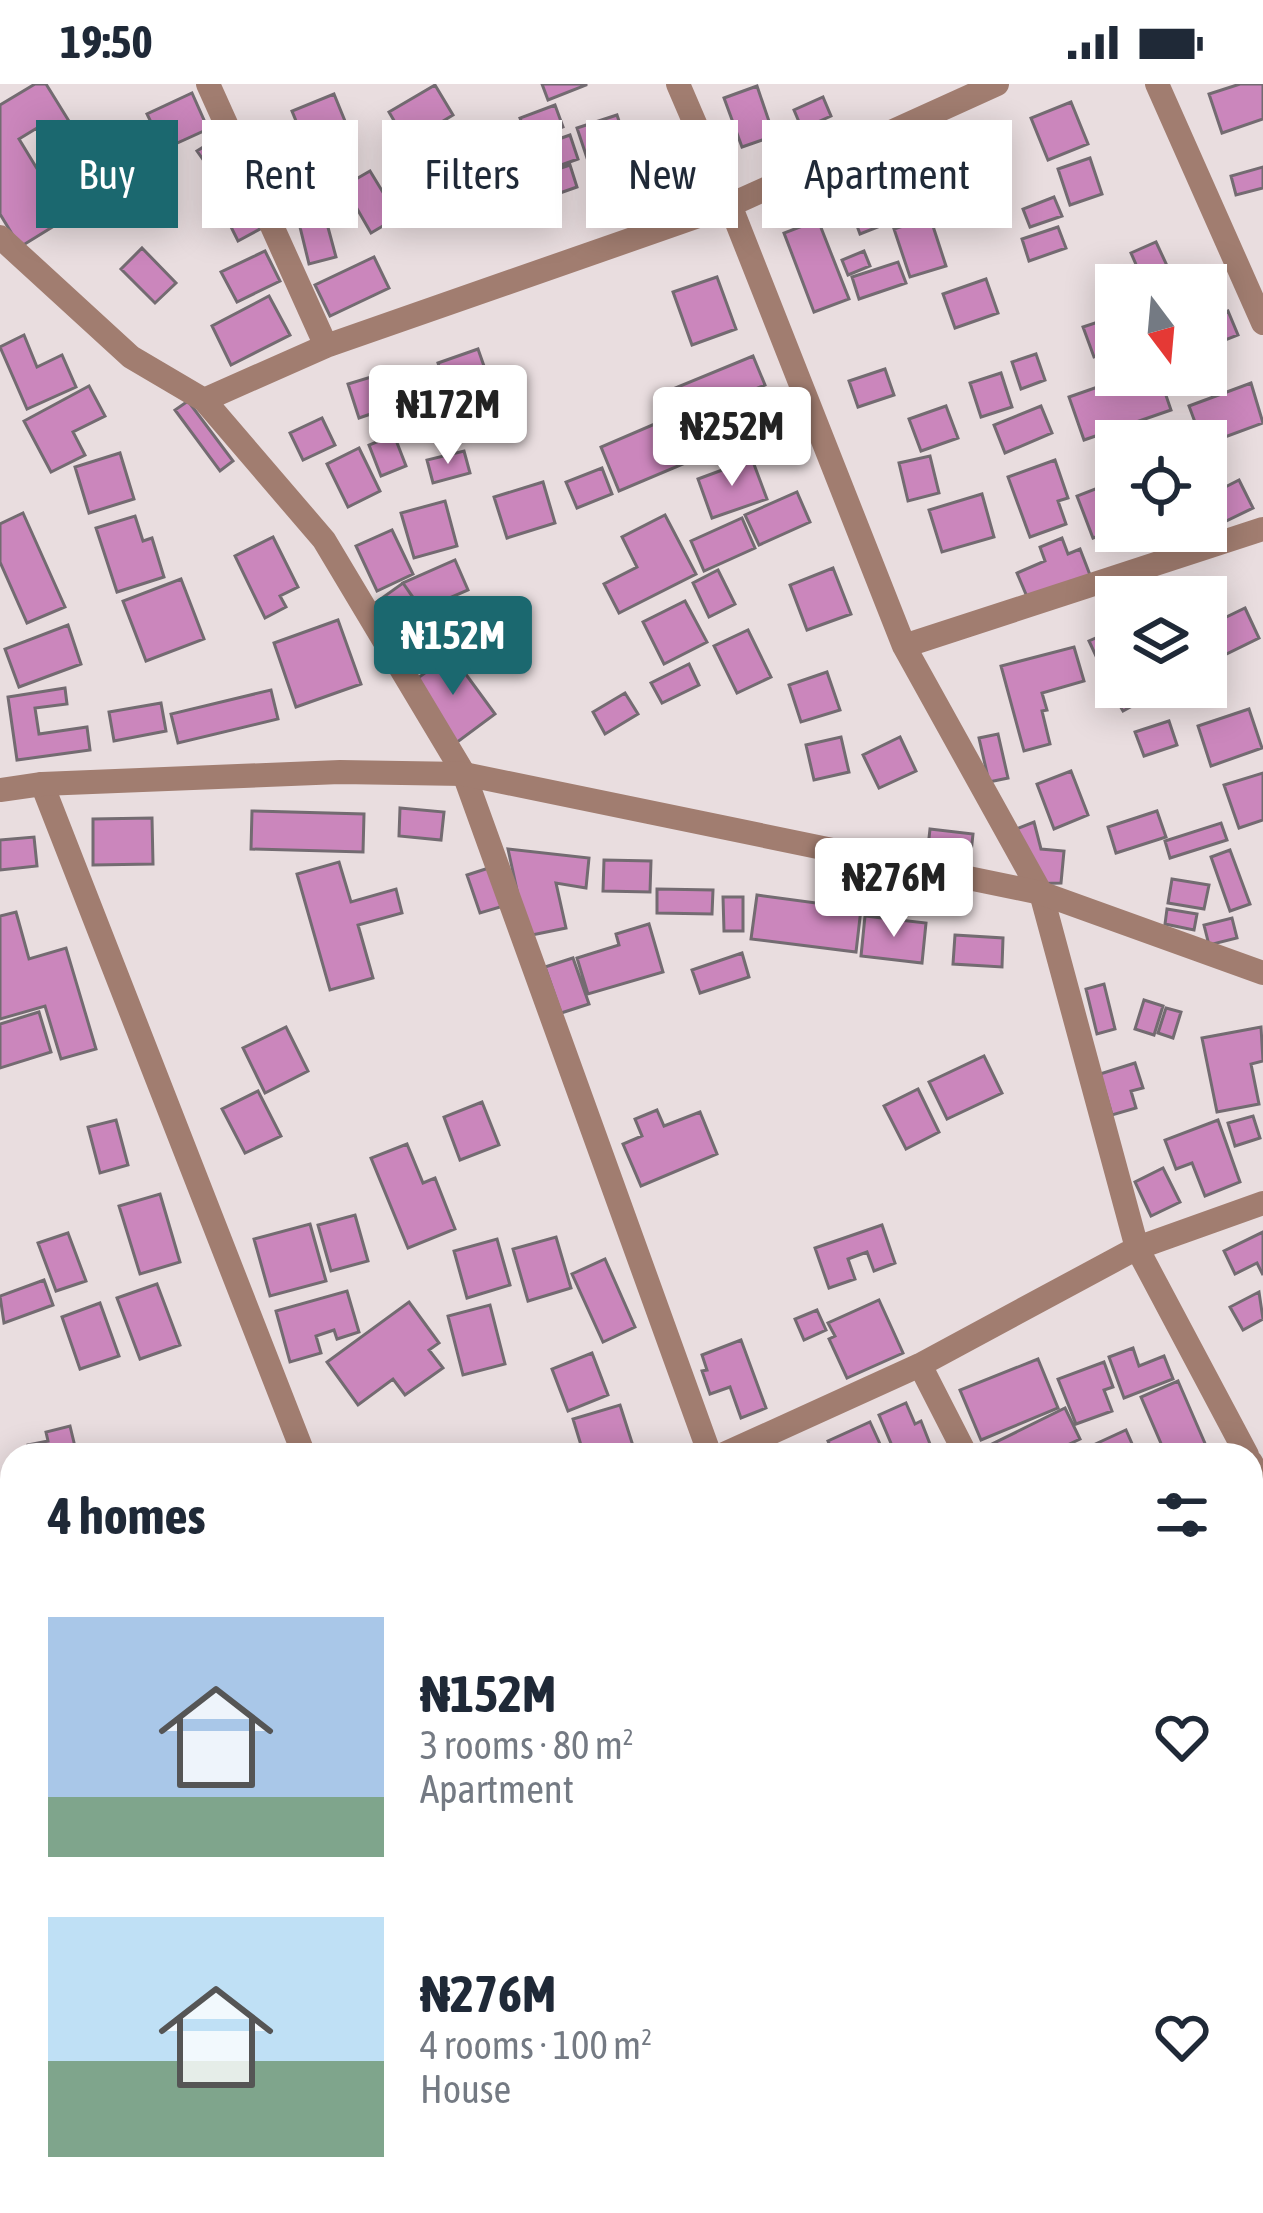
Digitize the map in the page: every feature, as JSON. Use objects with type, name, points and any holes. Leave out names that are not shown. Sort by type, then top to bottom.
[{"type":"street","points":[[208,84],[326,346]]},
{"type":"street","points":[[678,84],[693,120]]},
{"type":"street","points":[[738,201],[997,84]]},
{"type":"street","points":[[1157,84],[1263,323]]},
{"type":"street","points":[[738,225],[904,646],[1042,893],[1137,1248],[1241,1443]]},
{"type":"street","points":[[204,400],[326,346],[664,228]]},
{"type":"street","points":[[0,237],[131,357],[204,400],[324,540],[464,774],[706,1443]]},
{"type":"street","points":[[904,646],[1263,530]]},
{"type":"street","points":[[0,790],[42,784],[340,772],[464,774],[1042,893],[1263,973]]},
{"type":"street","points":[[42,784],[299,1443]]},
{"type":"street","points":[[748,1443],[920,1365],[1137,1248],[1263,1203]]},
{"type":"street","points":[[920,1365],[960,1443]]},
{"type":"building","points":[[35,84],[46,84],[68,120],[36,120],[36,129],[19,139],[36,167],[36,228],[51,228],[20,247],[0,214],[0,105]]},
{"type":"building","points":[[542,84],[586,84],[586,85],[548,100]]},
{"type":"building","points":[[1240,84],[1263,84],[1263,119],[1222,133],[1209,94]]},
{"type":"building","points":[[435,85],[453,115],[445,120],[394,120],[389,112]]},
{"type":"building","points":[[757,86],[769,120],[762,120],[762,140],[742,147],[738,120],[732,120],[724,98]]},
{"type":"building","points":[[192,93],[204,120],[202,132],[178,143],[178,120],[150,120],[147,114]]},
{"type":"building","points":[[334,94],[345,120],[296,120],[292,111]]},
{"type":"building","points":[[823,97],[831,116],[798,120],[794,110]]},
{"type":"building","points":[[1071,102],[1088,144],[1048,160],[1031,118]]},
{"type":"building","points":[[555,105],[560,120],[521,120]]},
{"type":"building","points":[[586,125],[586,155],[577,128]]},
{"type":"building","points":[[570,135],[578,159],[562,165],[562,138]]},
{"type":"building","points":[[1090,158],[1102,194],[1070,205],[1058,169]]},
{"type":"building","points":[[570,165],[577,187],[562,192],[562,168]]},
{"type":"building","points":[[1263,167],[1263,188],[1236,195],[1231,176]]},
{"type":"building","points":[[370,171],[382,191],[382,226],[371,233],[358,210],[358,178]]},
{"type":"building","points":[[1054,197],[1062,216],[1030,227],[1023,209]]},
{"type":"building","points":[[1058,227],[1066,248],[1029,261],[1022,239]]},
{"type":"building","points":[[232,228],[260,228],[260,229],[238,241]]},
{"type":"building","points":[[300,228],[328,228],[336,257],[309,264]]},
{"type":"building","points":[[821,228],[849,299],[814,312],[784,233]]},
{"type":"building","points":[[934,228],[946,266],[910,277],[894,229]]},
{"type":"building","points":[[1156,242],[1166,264],[1136,264],[1131,253]]},
{"type":"building","points":[[142,248],[176,283],[155,303],[121,269]]},
{"type":"building","points":[[265,251],[280,281],[237,302],[221,272]]},
{"type":"building","points":[[864,251],[870,266],[848,275],[842,260]]},
{"type":"building","points":[[374,257],[389,288],[330,316],[315,285]]},
{"type":"building","points":[[898,262],[906,283],[859,299],[852,277]]},
{"type":"building","points":[[717,277],[736,329],[692,345],[673,292]]},
{"type":"building","points":[[986,279],[998,313],[955,328],[943,294]]},
{"type":"building","points":[[269,296],[290,335],[231,365],[212,326]]},
{"type":"building","points":[[1227,311],[1238,335],[1227,339]]},
{"type":"building","points":[[1095,323],[1095,357],[1094,357],[1083,327]]},
{"type":"building","points":[[24,335],[37,367],[62,355],[76,387],[27,409],[0,347]]},
{"type":"building","points":[[478,349],[497,403],[456,416],[438,363]]},
{"type":"building","points":[[1036,354],[1045,380],[1021,389],[1012,362]]},
{"type":"building","points":[[753,356],[765,385],[722,403],[735,434],[688,453],[663,393]]},
{"type":"building","points":[[885,369],[894,395],[858,407],[849,381]]},
{"type":"building","points":[[384,373],[394,406],[359,418],[348,384]]},
{"type":"building","points":[[1001,373],[1012,407],[981,417],[970,383]]},
{"type":"building","points":[[1251,383],[1263,423],[1227,436],[1227,420],[1194,420],[1189,406],[1227,396],[1227,392]]},
{"type":"building","points":[[89,386],[105,416],[73,432],[85,455],[51,472],[24,421]]},
{"type":"building","points":[[1095,388],[1095,396],[1166,396],[1171,410],[1142,420],[1095,420],[1095,436],[1084,440],[1069,397]]},
{"type":"building","points":[[188,401],[233,461],[220,471],[175,410]]},
{"type":"building","points":[[946,406],[958,438],[921,451],[909,419]]},
{"type":"building","points":[[1041,406],[1052,433],[1005,453],[994,425]]},
{"type":"building","points":[[772,408],[792,445],[764,460],[744,424]]},
{"type":"building","points":[[322,418],[335,445],[303,460],[290,433]]},
{"type":"building","points":[[664,420],[683,464],[619,491],[601,447]]},
{"type":"building","points":[[394,435],[406,466],[381,476],[369,445]]},
{"type":"building","points":[[359,448],[380,491],[348,507],[327,464]]},
{"type":"building","points":[[464,451],[470,473],[433,483],[427,460]]},
{"type":"building","points":[[120,453],[134,499],[89,513],[75,467]]},
{"type":"building","points":[[930,456],[939,493],[908,501],[899,463]]},
{"type":"building","points":[[752,459],[767,499],[712,518],[698,479]]},
{"type":"building","points":[[1055,460],[1068,498],[1058,501],[1066,524],[1030,537],[1008,477]]},
{"type":"building","points":[[602,468],[612,494],[577,508],[566,482]]},
{"type":"building","points":[[1239,480],[1253,508],[1227,521],[1227,486]]},
{"type":"building","points":[[543,482],[555,523],[507,538],[494,497]]},
{"type":"building","points":[[1095,489],[1095,537],[1093,538],[1077,496]]},
{"type":"building","points":[[797,492],[810,522],[759,545],[745,515]]},
{"type":"building","points":[[982,494],[994,537],[942,552],[929,510]]},
{"type":"building","points":[[445,501],[457,546],[414,558],[401,513]]},
{"type":"building","points":[[23,513],[65,607],[27,623],[0,562],[0,524]]},
{"type":"building","points":[[665,515],[696,574],[619,613],[604,584],[637,567],[622,537]]},
{"type":"building","points":[[135,516],[143,541],[152,538],[164,577],[117,592],[96,528]]},
{"type":"building","points":[[742,518],[755,548],[704,571],[691,541]]},
{"type":"building","points":[[392,530],[413,574],[377,591],[356,546]]},
{"type":"building","points":[[273,537],[298,587],[280,596],[286,607],[265,618],[235,556]]},
{"type":"building","points":[[1062,538],[1068,554],[1080,549],[1090,575],[1028,599],[1017,573],[1045,561],[1040,547]]},
{"type":"building","points":[[455,560],[468,590],[422,610],[403,583]]},
{"type":"building","points":[[833,568],[851,614],[807,630],[790,585]]},
{"type":"building","points":[[718,570],[735,604],[709,617],[693,583]]},
{"type":"building","points":[[181,579],[204,639],[146,661],[123,601]]},
{"type":"building","points":[[403,583],[433,627],[398,651],[368,608]]},
{"type":"building","points":[[685,601],[707,642],[664,664],[643,622]]},
{"type":"building","points":[[1245,608],[1259,638],[1227,654],[1227,617]]},
{"type":"building","points":[[338,620],[361,684],[296,707],[274,643]]},
{"type":"building","points":[[68,625],[81,664],[19,687],[5,649]]},
{"type":"building","points":[[748,630],[771,677],[737,693],[714,646]]},
{"type":"building","points":[[1074,647],[1084,681],[1042,693],[1050,744],[1024,751],[1001,666]]},
{"type":"building","points":[[451,654],[495,714],[456,743],[411,683]]},
{"type":"building","points":[[689,664],[699,685],[662,703],[651,683]]},
{"type":"building","points":[[827,672],[840,710],[801,722],[789,685]]},
{"type":"building","points":[[65,688],[67,704],[35,708],[39,734],[87,727],[90,750],[17,760],[8,697]]},
{"type":"building","points":[[271,690],[278,719],[178,743],[171,714]]},
{"type":"building","points":[[625,693],[638,714],[605,734],[593,712]]},
{"type":"building","points":[[161,703],[166,731],[114,741],[109,712]]},
{"type":"building","points":[[1249,709],[1262,748],[1211,766],[1198,726]]},
{"type":"building","points":[[1169,721],[1177,745],[1144,756],[1135,732]]},
{"type":"building","points":[[998,734],[1008,778],[989,782],[979,738]]},
{"type":"building","points":[[841,737],[849,772],[814,780],[806,745]]},
{"type":"building","points":[[900,737],[916,771],[879,788],[863,755]]},
{"type":"building","points":[[1071,771],[1088,815],[1054,829],[1037,784]]},
{"type":"building","points":[[1263,773],[1263,820],[1239,828],[1224,785]]},
{"type":"building","points":[[400,808],[444,812],[441,840],[399,836]]},
{"type":"building","points":[[252,811],[364,814],[363,852],[251,849]]},
{"type":"building","points":[[1157,811],[1166,837],[1116,853],[1108,827]]},
{"type":"building","points":[[152,818],[153,864],[93,865],[93,819]]},
{"type":"building","points":[[1034,822],[1041,849],[1064,851],[1061,883],[1024,884],[1009,832]]},
{"type":"building","points":[[1221,823],[1227,840],[1170,858],[1165,841]]},
{"type":"building","points":[[930,829],[973,834],[970,862],[927,856]]},
{"type":"building","points":[[34,837],[37,866],[0,870],[0,840]]},
{"type":"building","points":[[508,849],[589,858],[586,888],[556,883],[566,928],[527,936]]},
{"type":"building","points":[[1230,850],[1250,904],[1230,911],[1211,857]]},
{"type":"building","points":[[604,860],[651,861],[650,892],[603,891]]},
{"type":"building","points":[[339,862],[351,902],[396,889],[402,913],[358,925],[373,978],[330,990],[297,874]]},
{"type":"building","points":[[495,866],[507,905],[480,913],[467,875]]},
{"type":"building","points":[[1172,879],[1209,885],[1204,909],[1168,903]]},
{"type":"building","points":[[657,889],[713,890],[712,914],[657,913]]},
{"type":"building","points":[[757,895],[861,909],[856,952],[751,939]]},
{"type":"building","points":[[723,897],[743,897],[743,931],[724,931]]},
{"type":"building","points":[[1167,909],[1197,914],[1194,930],[1165,924]]},
{"type":"building","points":[[16,912],[29,959],[66,948],[96,1049],[61,1059],[45,1006],[0,1019],[0,916]]},
{"type":"building","points":[[865,916],[926,923],[922,963],[861,956]]},
{"type":"building","points":[[1232,918],[1237,938],[1209,945],[1204,925]]},
{"type":"building","points":[[649,924],[663,972],[588,994],[577,958],[619,945],[616,934]]},
{"type":"building","points":[[955,935],[1003,938],[1002,967],[953,964]]},
{"type":"building","points":[[742,953],[749,977],[700,993],[692,970]]},
{"type":"building","points":[[573,958],[589,1004],[561,1013],[545,967]]},
{"type":"building","points":[[1104,984],[1115,1029],[1097,1034],[1086,989]]},
{"type":"building","points":[[1144,1000],[1163,1006],[1154,1035],[1135,1029]]},
{"type":"building","points":[[1166,1008],[1181,1012],[1173,1038],[1158,1033]]},
{"type":"building","points":[[39,1012],[51,1052],[0,1068],[0,1024]]},
{"type":"building","points":[[286,1027],[308,1071],[265,1093],[243,1048]]},
{"type":"building","points":[[1261,1027],[1263,1061],[1251,1064],[1259,1104],[1217,1112],[1202,1038]]},
{"type":"building","points":[[984,1056],[1002,1093],[947,1119],[929,1082]]},
{"type":"building","points":[[1135,1063],[1143,1088],[1131,1091],[1136,1108],[1112,1115],[1100,1074]]},
{"type":"building","points":[[918,1089],[939,1132],[906,1149],[884,1106]]},
{"type":"building","points":[[258,1091],[281,1136],[245,1153],[222,1109]]},
{"type":"building","points":[[482,1102],[499,1145],[460,1160],[444,1117]]},
{"type":"building","points":[[657,1110],[664,1126],[700,1112],[717,1154],[641,1186],[623,1144],[642,1136],[635,1119]]},
{"type":"building","points":[[1253,1116],[1260,1138],[1235,1146],[1228,1123]]},
{"type":"building","points":[[116,1120],[128,1165],[100,1173],[88,1127]]},
{"type":"building","points":[[1218,1120],[1240,1182],[1205,1196],[1192,1163],[1176,1169],[1165,1140]]},
{"type":"building","points":[[407,1144],[423,1183],[435,1178],[455,1229],[408,1248],[371,1158]]},
{"type":"building","points":[[1163,1168],[1180,1202],[1151,1216],[1135,1182]]},
{"type":"building","points":[[160,1194],[180,1262],[140,1274],[119,1206]]},
{"type":"building","points":[[355,1215],[368,1261],[331,1271],[318,1225]]},
{"type":"building","points":[[310,1224],[326,1281],[270,1296],[254,1239]]},
{"type":"building","points":[[882,1225],[895,1263],[874,1271],[867,1252],[848,1259],[855,1279],[829,1288],[815,1248]]},
{"type":"building","points":[[1263,1232],[1263,1275],[1257,1263],[1235,1274],[1224,1251]]},
{"type":"building","points":[[68,1233],[86,1281],[56,1291],[38,1243]]},
{"type":"building","points":[[556,1237],[571,1288],[528,1301],[513,1249]]},
{"type":"building","points":[[497,1239],[510,1285],[467,1298],[454,1251]]},
{"type":"building","points":[[605,1259],[635,1327],[603,1342],[572,1274]]},
{"type":"building","points":[[44,1280],[53,1305],[4,1323],[0,1296]]},
{"type":"building","points":[[157,1284],[180,1345],[140,1359],[117,1298]]},
{"type":"building","points":[[347,1291],[359,1332],[337,1339],[334,1330],[316,1336],[321,1353],[290,1362],[276,1311]]},
{"type":"building","points":[[1259,1292],[1263,1319],[1243,1330],[1230,1307]]},
{"type":"building","points":[[879,1300],[903,1353],[847,1378],[829,1339],[835,1336],[828,1323]]},
{"type":"building","points":[[409,1302],[439,1343],[429,1350],[443,1368],[405,1395],[393,1379],[358,1405],[327,1362]]},
{"type":"building","points":[[100,1303],[119,1356],[80,1369],[62,1317]]},
{"type":"building","points":[[490,1305],[505,1364],[463,1375],[448,1316]]},
{"type":"building","points":[[817,1310],[826,1330],[804,1340],[795,1319]]},
{"type":"building","points":[[741,1340],[766,1408],[741,1418],[730,1387],[710,1394],[702,1355]]},
{"type":"building","points":[[1133,1348],[1139,1366],[1164,1356],[1173,1379],[1124,1398],[1109,1357]]},
{"type":"building","points":[[592,1353],[608,1395],[568,1411],[552,1369]]},
{"type":"building","points":[[1038,1359],[1058,1408],[981,1440],[960,1390]]},
{"type":"building","points":[[1104,1362],[1113,1387],[1104,1390],[1112,1411],[1076,1424],[1058,1379]]},
{"type":"building","points":[[1178,1381],[1205,1443],[1161,1443],[1141,1397]]},
{"type":"building","points":[[906,1403],[915,1424],[921,1421],[930,1443],[891,1443],[879,1415]]},
{"type":"building","points":[[620,1405],[632,1443],[580,1443],[573,1419]]},
{"type":"building","points":[[1065,1408],[1080,1439],[1072,1443],[994,1443]]},
{"type":"building","points":[[870,1422],[880,1443],[829,1443]]},
{"type":"building","points":[[70,1426],[74,1443],[38,1443],[48,1441],[46,1432]]},
{"type":"building","points":[[1126,1430],[1132,1443],[1098,1443]]}]
